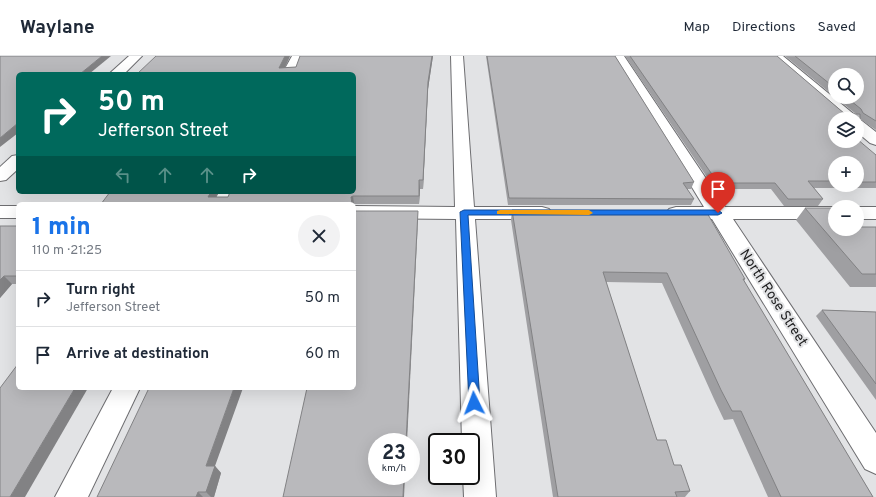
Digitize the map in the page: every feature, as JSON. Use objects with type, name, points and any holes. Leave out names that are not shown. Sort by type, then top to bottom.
[{"type":"street","points":[[118,72],[136,56]]},
{"type":"street","points":[[290,72],[298,56]]},
{"type":"street","points":[[457,56],[480,497]]},
{"type":"street","name":"North Rose Street","points":[[618,56],[876,459]]},
{"type":"street","points":[[775,56],[843,112]]},
{"type":"street","points":[[864,130],[876,140]]},
{"type":"street","points":[[0,176],[16,162]]},
{"type":"street","points":[[0,212],[16,212]]},
{"type":"street","points":[[356,212],[560,213]]},
{"type":"street","points":[[661,213],[828,213]]},
{"type":"street","points":[[864,213],[876,213]]},
{"type":"street","points":[[71,497],[126,390]]},
{"type":"building","points":[[0,56],[102,56],[82,72],[16,72],[16,125],[0,138]]},
{"type":"building","points":[[156,56],[285,56],[279,68],[296,67],[300,56],[432,56],[428,82],[423,180],[419,180],[419,196],[353,196],[351,197],[352,202],[102,202],[108,194],[210,194],[208,197],[228,197],[229,194],[356,194],[356,72],[139,72]]},
{"type":"building","points":[[487,56],[615,56],[694,182],[683,183],[694,199],[509,198]]},
{"type":"building","points":[[630,56],[777,56],[828,100],[828,104],[833,104],[843,112],[828,112],[828,148],[864,148],[864,145],[876,155],[876,182],[864,182],[864,156],[828,156],[828,181],[808,181],[823,199],[788,199],[775,183],[718,183]]},
{"type":"building","points":[[795,56],[876,56],[876,121],[864,114],[855,104],[864,104],[864,68],[828,68],[828,82]]},
{"type":"building","points":[[805,208],[828,208],[828,235]]},
{"type":"building","points":[[512,210],[706,211],[745,279],[743,279],[873,497],[781,497],[741,411],[732,411],[721,390],[667,273],[603,272],[657,440],[666,440],[674,465],[681,465],[690,491],[675,492],[677,497],[558,497]]},
{"type":"building","points":[[356,211],[418,211],[406,433],[368,433],[368,485],[404,485],[403,497],[283,497],[307,390],[356,390]]},
{"type":"building","points":[[0,226],[16,226],[16,276],[4,276],[0,280]]},
{"type":"building","points":[[864,227],[876,227],[876,274],[862,274],[829,236],[864,236]]},
{"type":"building","points":[[822,310],[876,312],[876,384]]},
{"type":"building","points":[[16,367],[16,390],[74,390],[10,497],[0,497],[0,388]]},
{"type":"building","points":[[148,390],[233,390],[206,466],[215,466],[206,492],[198,492],[196,497],[97,497]]},
{"type":"slow traffic","points":[[500,213],[589,213]]},
{"type":"route","points":[[474,403],[464,212],[718,213]]}]
